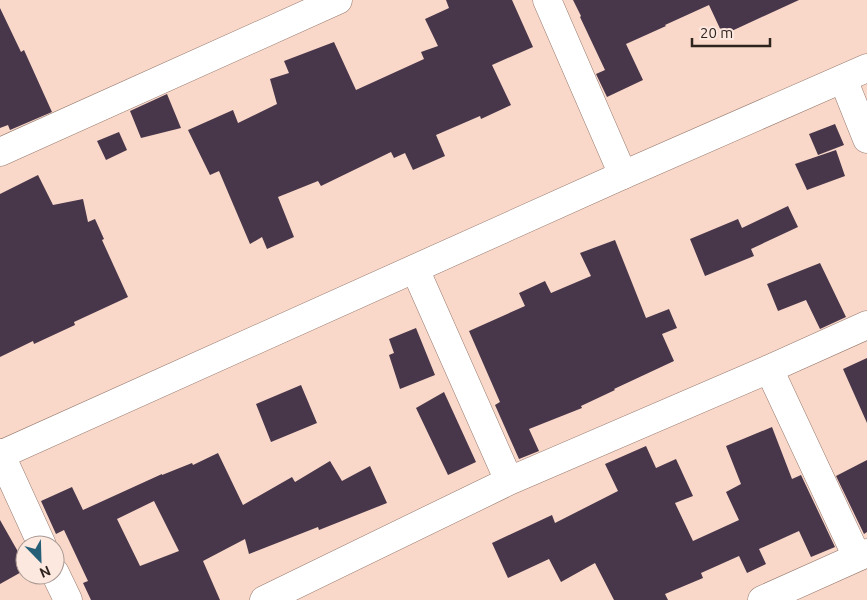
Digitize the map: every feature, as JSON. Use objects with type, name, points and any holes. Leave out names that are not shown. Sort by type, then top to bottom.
[{"type":"street","points":[[547,0],[623,175]]},
{"type":"street","points":[[0,152],[323,3]]},
{"type":"street","points":[[37,535],[0,454],[867,68]]},
{"type":"street","points":[[842,79],[867,139]]},
{"type":"street","points":[[415,269],[509,481]]},
{"type":"street","points":[[264,600],[509,481],[867,325]]},
{"type":"street","points":[[762,600],[862,555],[769,369]]},
{"type":"street","points":[[61,585],[68,600]]},
{"type":"building","points":[[446,0],[512,0],[533,47],[492,65],[511,105],[481,119],[480,116],[436,135],[445,156],[413,170],[405,153],[394,158],[391,152],[321,186],[318,181],[278,197],[294,237],[267,249],[262,237],[250,244],[219,171],[210,175],[188,130],[233,110],[238,123],[277,104],[270,79],[289,73],[284,61],[334,42],[356,90],[424,59],[421,52],[438,46],[425,19],[449,8]]},
{"type":"building","points":[[573,0],[799,0],[723,35],[709,5],[626,44],[643,80],[607,97],[596,74],[605,70]]},
{"type":"building","points":[[0,8],[21,52],[24,50],[52,112],[10,130],[8,125],[0,128]]},
{"type":"building","points":[[167,94],[181,128],[141,138],[130,111]]},
{"type":"building","points":[[835,124],[844,145],[818,155],[809,134]]},
{"type":"building","points":[[119,132],[127,150],[106,160],[97,141]]},
{"type":"building","points":[[836,150],[845,176],[807,190],[795,164]]},
{"type":"building","points":[[38,175],[53,205],[83,199],[88,222],[95,219],[104,239],[102,240],[128,297],[74,322],[75,325],[34,344],[33,341],[0,357],[0,194]]},
{"type":"building","points":[[788,206],[798,227],[751,249],[754,256],[705,276],[690,239],[738,219],[742,228]]},
{"type":"building","points":[[615,240],[646,318],[669,309],[677,328],[662,334],[674,361],[614,389],[581,406],[582,408],[529,429],[539,451],[519,459],[495,405],[500,402],[469,331],[525,306],[519,293],[545,281],[551,293],[591,276],[580,253]]},
{"type":"building","points":[[820,263],[846,317],[820,329],[806,300],[778,311],[767,284]]},
{"type":"building","points":[[416,328],[435,375],[400,389],[389,355],[394,353],[389,339]]},
{"type":"building","points":[[867,358],[867,423],[843,369]]},
{"type":"building","points":[[301,385],[317,423],[271,442],[256,404]]},
{"type":"building","points":[[444,392],[476,462],[448,475],[416,408]]},
{"type":"building","points":[[772,427],[792,479],[801,475],[835,547],[811,557],[799,531],[759,549],[766,564],[747,573],[739,556],[701,573],[703,578],[665,594],[668,600],[614,600],[595,563],[561,582],[549,559],[508,578],[492,543],[552,515],[555,523],[618,491],[605,464],[646,446],[656,468],[676,459],[693,496],[675,503],[693,541],[739,520],[726,492],[741,484],[726,446]]},
{"type":"building","points":[[218,453],[243,505],[292,477],[295,482],[330,461],[342,481],[370,466],[387,503],[319,530],[318,527],[249,554],[245,539],[203,561],[220,600],[91,600],[83,583],[88,581],[64,530],[56,534],[41,501],[72,487],[83,510],[162,474],[192,463],[193,465]],"holes":[[[154,501],[179,551],[140,566],[117,519]]]},
{"type":"building","points":[[867,460],[867,532],[864,534],[836,476]]},
{"type":"building","points":[[0,520],[15,546],[15,576],[0,584]]}]
